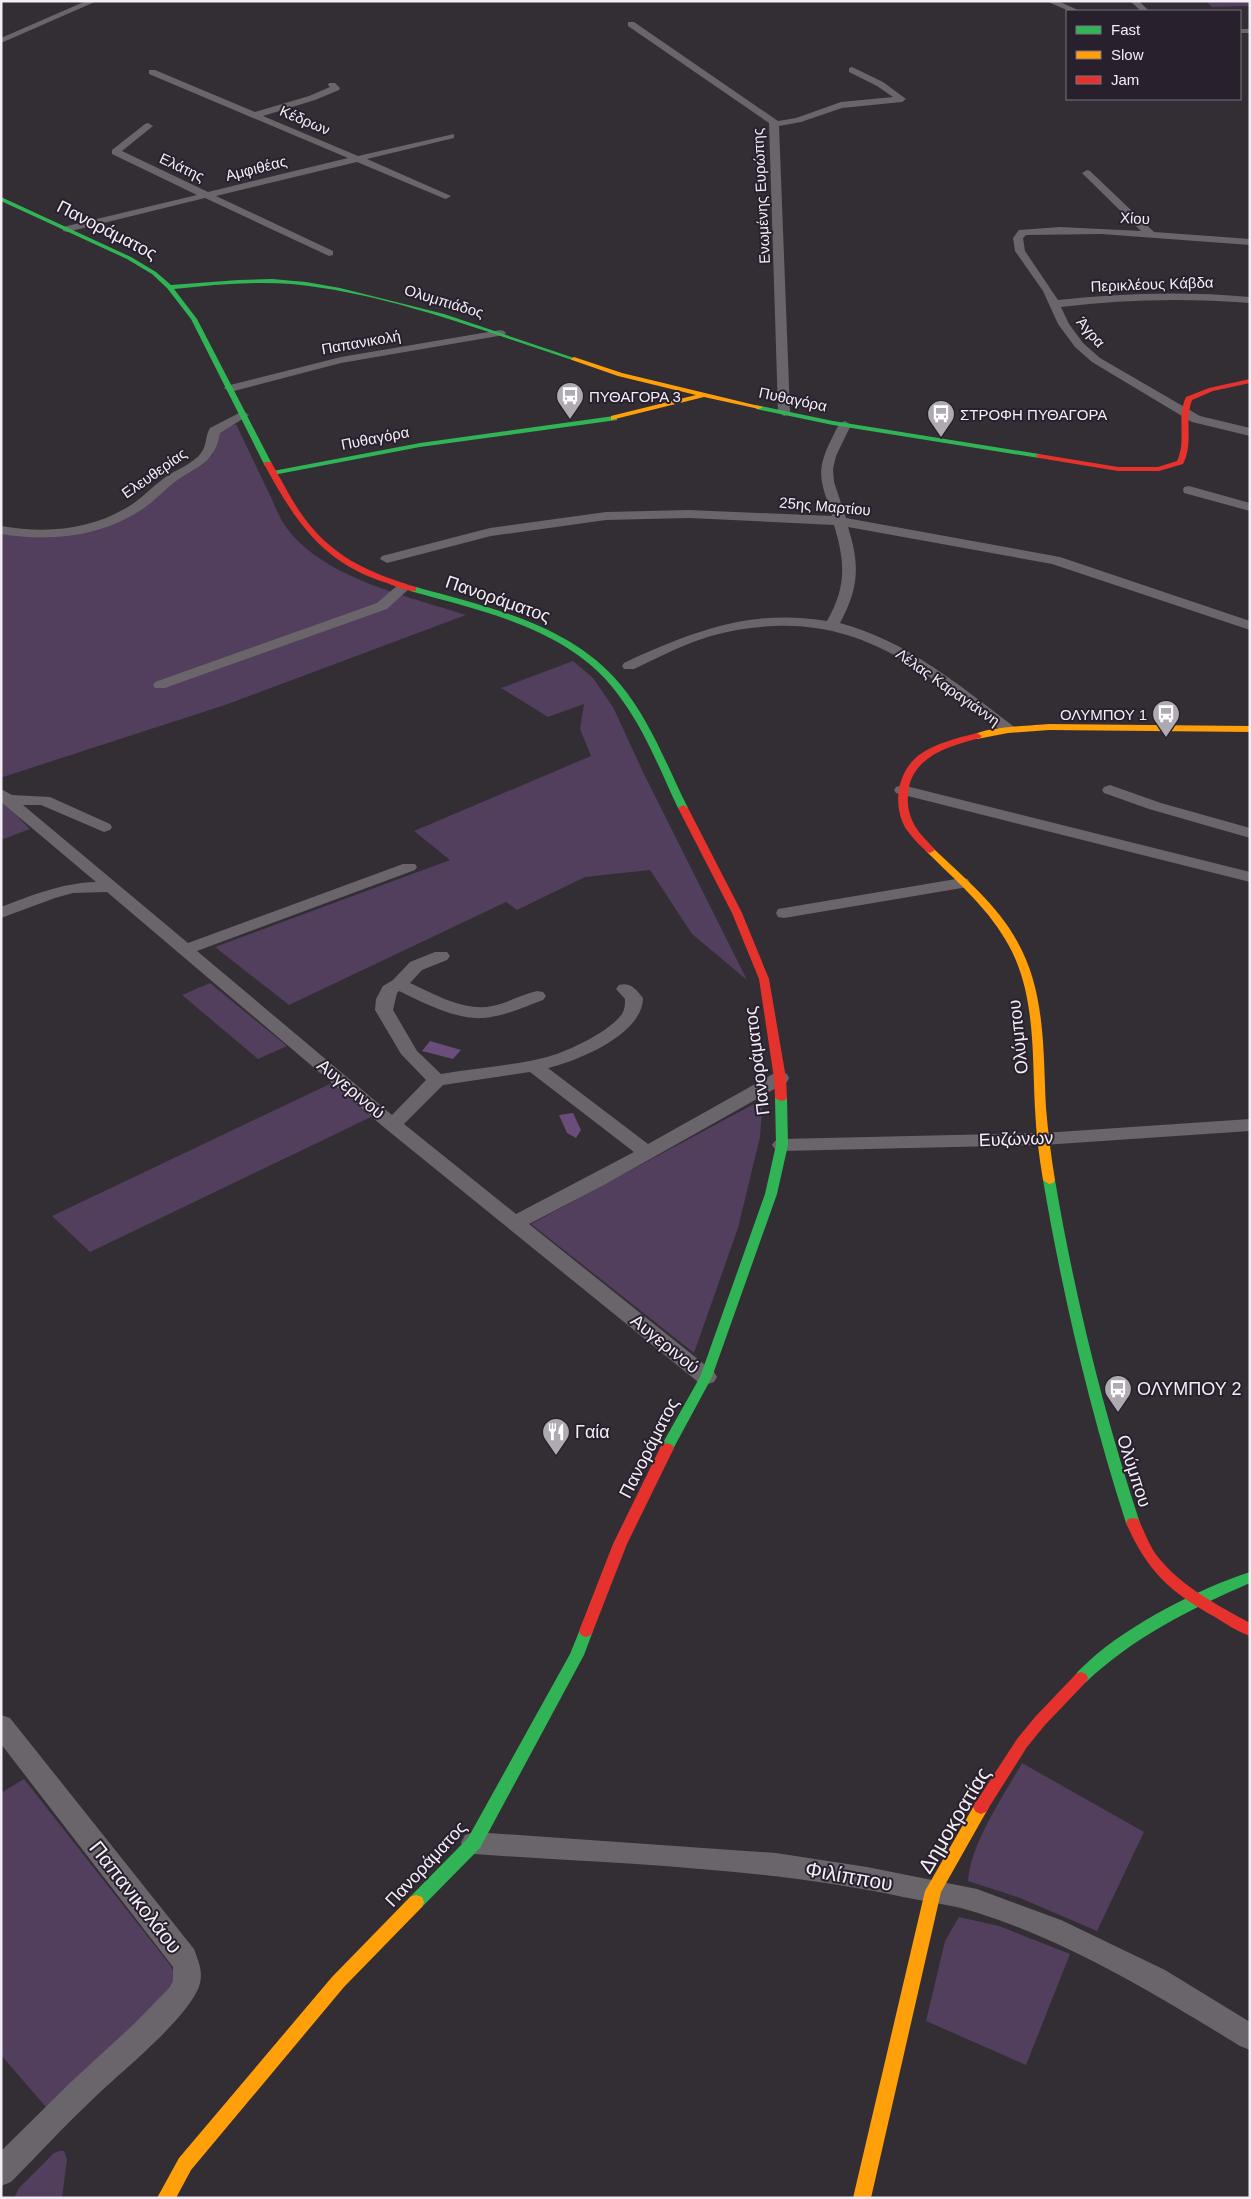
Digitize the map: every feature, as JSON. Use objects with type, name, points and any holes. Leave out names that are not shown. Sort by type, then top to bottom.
[{"type":"street","points":[[1,42],[93,1]]},
{"type":"street","points":[[1050,1],[1073,10]]},
{"type":"street","points":[[1134,1],[1144,10]]},
{"type":"street","name":"Ενωμένης Ευρώπης","points":[[631,24],[766,115],[774,124],[784,412]]},
{"type":"street","points":[[774,124],[798,120],[841,105],[902,99],[880,84],[852,70]]},
{"type":"street","name":"Κέδρων","points":[[152,72],[446,196]]},
{"type":"street","points":[[255,115],[312,98],[336,88],[332,85]]},
{"type":"street","name":"Ελάτης","points":[[148,126],[115,152],[329,253]]},
{"type":"street","name":"Αμφιθέας","points":[[68,229],[451,136]]},
{"type":"street","points":[[1087,172],[1150,234]]},
{"type":"street","name":"Πανοράματος","points":[[1,199],[138,263],[169,287],[194,319],[273,473],[298,517],[322,546],[355,568],[404,586],[503,616],[544,632],[586,656],[616,684],[636,715],[740,921],[764,979],[780,1078],[782,1145],[771,1194],[706,1377],[672,1439],[620,1544],[577,1655],[474,1844],[338,1982],[186,2164],[166,2198]]},
{"type":"street","name":"Χίου","points":[[1020,235],[1035,231],[1060,230],[1150,234],[1250,242]]},
{"type":"street","name":"Άγρα","points":[[1020,235],[1018,242],[1020,251],[1055,304],[1064,324],[1074,338],[1096,360],[1184,412],[1209,423],[1250,432]]},
{"type":"street","name":"Ολυμπιάδος","points":[[169,287],[237,281],[317,286],[390,300],[500,333],[633,379],[702,395]]},
{"type":"street","name":"Περικλέους Κάβδα","points":[[1055,304],[1128,297],[1171,296],[1211,296],[1250,300]]},
{"type":"street","name":"Παπανικολή","points":[[230,388],[341,360],[500,333]]},
{"type":"street","points":[[1184,412],[1186,402],[1199,393],[1250,381]]},
{"type":"street","name":"Πυθαγόρα","points":[[273,473],[420,445],[625,417],[702,395],[845,425],[1088,465],[1146,470],[1169,467],[1183,460],[1186,448],[1184,412]]},
{"type":"street","name":"Ελευθερίας","points":[[1,530],[62,534],[99,525],[138,507],[171,478],[208,456],[212,446],[214,431],[243,414]]},
{"type":"street","points":[[832,625],[844,606],[852,570],[846,536],[839,521],[826,476],[832,452],[845,425]]},
{"type":"street","points":[[1190,490],[1250,507]]},
{"type":"street","name":"25ης Μαρτίου","points":[[388,558],[490,532],[606,516],[698,514],[839,521],[1010,550],[1055,560],[1250,626]]},
{"type":"street","points":[[160,685],[382,606],[404,586]]},
{"type":"street","name":"Λέλας Καραγιάννη","points":[[629,666],[709,632],[761,623],[832,625],[857,632],[889,647],[930,671],[1008,729]]},
{"type":"street","points":[[1250,729],[1049,727],[1008,729],[964,739],[929,753],[909,771],[904,780],[902,790],[1250,877]]},
{"type":"street","name":"Ολύμπου","points":[[902,790],[904,809],[910,826],[1006,931],[1017,950],[1032,992],[1043,1139],[1071,1294],[1106,1444],[1132,1520],[1148,1554],[1168,1578],[1196,1599],[1250,1630]]},
{"type":"street","points":[[1110,790],[1155,806],[1250,833]]},
{"type":"street","points":[[5,797],[44,800],[104,827]]},
{"type":"street","name":"Αυγερινού","points":[[5,797],[110,887],[186,948],[393,1125],[706,1377]]},
{"type":"street","points":[[186,948],[330,898],[409,866]]},
{"type":"street","points":[[784,913],[962,883]]},
{"type":"street","points":[[1,913],[49,894],[65,890],[110,887]]},
{"type":"street","points":[[437,1080],[410,1054],[384,1010],[385,999],[389,990],[399,984],[416,966],[441,956]]},
{"type":"street","points":[[399,984],[412,992],[475,1014],[495,1011],[537,996]]},
{"type":"street","points":[[393,1125],[437,1080],[532,1065],[572,1054],[605,1036],[622,1024],[633,1011],[634,998],[625,989]]},
{"type":"street","points":[[532,1065],[647,1153]]},
{"type":"street","points":[[515,1224],[647,1153],[780,1078]]},
{"type":"street","name":"Ευζώνων","points":[[782,1145],[1043,1139],[1250,1126]]},
{"type":"street","name":"Δημοκρατίας","points":[[862,2198],[933,1891],[982,1805],[1022,1743],[1059,1699],[1091,1668],[1140,1631],[1196,1599],[1250,1577]]},
{"type":"street","name":"Παπανικολάου","points":[[1,1725],[180,1952],[187,1967],[187,1982],[180,1996],[144,2033],[82,2090],[1,2172]]},
{"type":"street","name":"Φιλίππου","points":[[474,1844],[776,1864],[866,1878],[977,1901],[1051,1928],[1155,1979],[1250,2037]]},
{"type":"shaded area","points":[[1206,1],[1250,1],[1250,6],[1212,7]]},
{"type":"shaded area","points":[[236,424],[280,517],[300,543],[319,558],[342,572],[367,583],[466,615],[225,705],[3,777],[1,776],[1,532],[9,534],[101,526],[162,490],[212,456],[216,447],[216,435],[223,429]]},
{"type":"shaded area","points":[[573,661],[593,678],[613,707],[644,774],[747,980],[692,934],[650,870],[585,877],[517,910],[506,902],[289,1005],[215,947],[450,860],[414,831],[591,756],[580,729],[584,704],[548,717],[501,688]]},
{"type":"shaded area","points":[[1,800],[30,829],[1,840]]},
{"type":"shaded area","points":[[210,983],[287,1046],[258,1059],[182,995]]},
{"type":"shaded area","points":[[430,1041],[461,1050],[453,1059],[422,1051]]},
{"type":"shaded area","points":[[332,1083],[371,1117],[90,1252],[52,1216]]},
{"type":"shaded area","points":[[763,1099],[760,1137],[738,1228],[694,1353],[531,1224]]},
{"type":"shaded area","points":[[573,1113],[581,1130],[576,1138],[567,1133],[559,1115]]},
{"type":"shaded area","points":[[1022,1763],[1144,1832],[1097,1931],[1020,1898],[968,1881],[970,1866],[981,1835]]},
{"type":"shaded area","points":[[24,1779],[171,1966],[179,1987],[52,2114],[1,2055],[1,1793]]},
{"type":"shaded area","points":[[959,1917],[999,1926],[1070,1954],[1026,2065],[926,2021],[945,1941]]},
{"type":"shaded area","points":[[64,2151],[67,2159],[62,2198],[14,2198],[19,2188],[54,2153]]},
{"type":"traffic: fast","points":[[1,199],[129,258],[154,273],[169,287],[194,319],[268,464]]},
{"type":"traffic: fast","points":[[169,287],[272,281],[340,289],[442,315],[574,359]]},
{"type":"traffic: fast","points":[[759,407],[833,423],[1039,456]]},
{"type":"traffic: fast","points":[[273,473],[420,445],[614,418]]},
{"type":"traffic: fast","points":[[413,589],[468,604],[522,622],[573,648],[596,665],[626,698],[652,744],[683,808]]},
{"type":"traffic: fast","points":[[667,1448],[706,1377],[771,1194],[782,1145],[781,1098]]},
{"type":"traffic: fast","points":[[1049,1180],[1084,1353],[1119,1481],[1133,1523]]},
{"type":"traffic: fast","points":[[1081,1678],[1118,1645],[1160,1619],[1182,1607],[1250,1577]]},
{"type":"traffic: fast","points":[[416,1902],[474,1843],[577,1655],[586,1631]]},
{"type":"traffic: slow","points":[[574,359],[620,375],[759,407]]},
{"type":"traffic: slow","points":[[614,418],[702,395]]},
{"type":"traffic: slow","points":[[977,736],[1008,730],[1049,727],[1250,729]]},
{"type":"traffic: slow","points":[[930,850],[995,916],[1012,941],[1021,959],[1032,997],[1035,1017],[1042,1128],[1049,1180]]},
{"type":"traffic: slow","points":[[862,2198],[933,1891],[981,1807]]},
{"type":"traffic: slow","points":[[166,2198],[185,2164],[338,1982],[416,1902]]},
{"type":"traffic: jam","points":[[1039,456],[1118,469],[1159,469],[1180,462],[1184,455],[1186,439],[1185,415],[1189,399],[1211,389],[1250,381]]},
{"type":"traffic: jam","points":[[268,464],[296,512],[309,531],[324,546],[341,559],[361,570],[413,589]]},
{"type":"traffic: jam","points":[[930,850],[914,833],[906,819],[903,793],[907,776],[917,762],[930,752],[953,742],[977,736]]},
{"type":"traffic: jam","points":[[683,808],[737,913],[764,979],[780,1078],[781,1098]]},
{"type":"traffic: jam","points":[[586,1631],[620,1544],[667,1448]]},
{"type":"traffic: jam","points":[[1133,1523],[1153,1561],[1180,1588],[1250,1630]]},
{"type":"traffic: jam","points":[[981,1807],[1022,1743],[1081,1678]]},
{"type":"place","name":"ΠΥΘΑΓΟΡΑ 3","points":[[570,420]]},
{"type":"place","name":"ΣΤΡΟΦΗ ΠΥΘΑΓΟΡΑ","points":[[941,438]]},
{"type":"place","name":"ΟΛΥΜΠΟΥ 1","points":[[1166,738]]},
{"type":"place","name":"ΟΛΥΜΠΟΥ 2","points":[[1118,1413]]},
{"type":"place","name":"Γαία","points":[[556,1456]]}]
